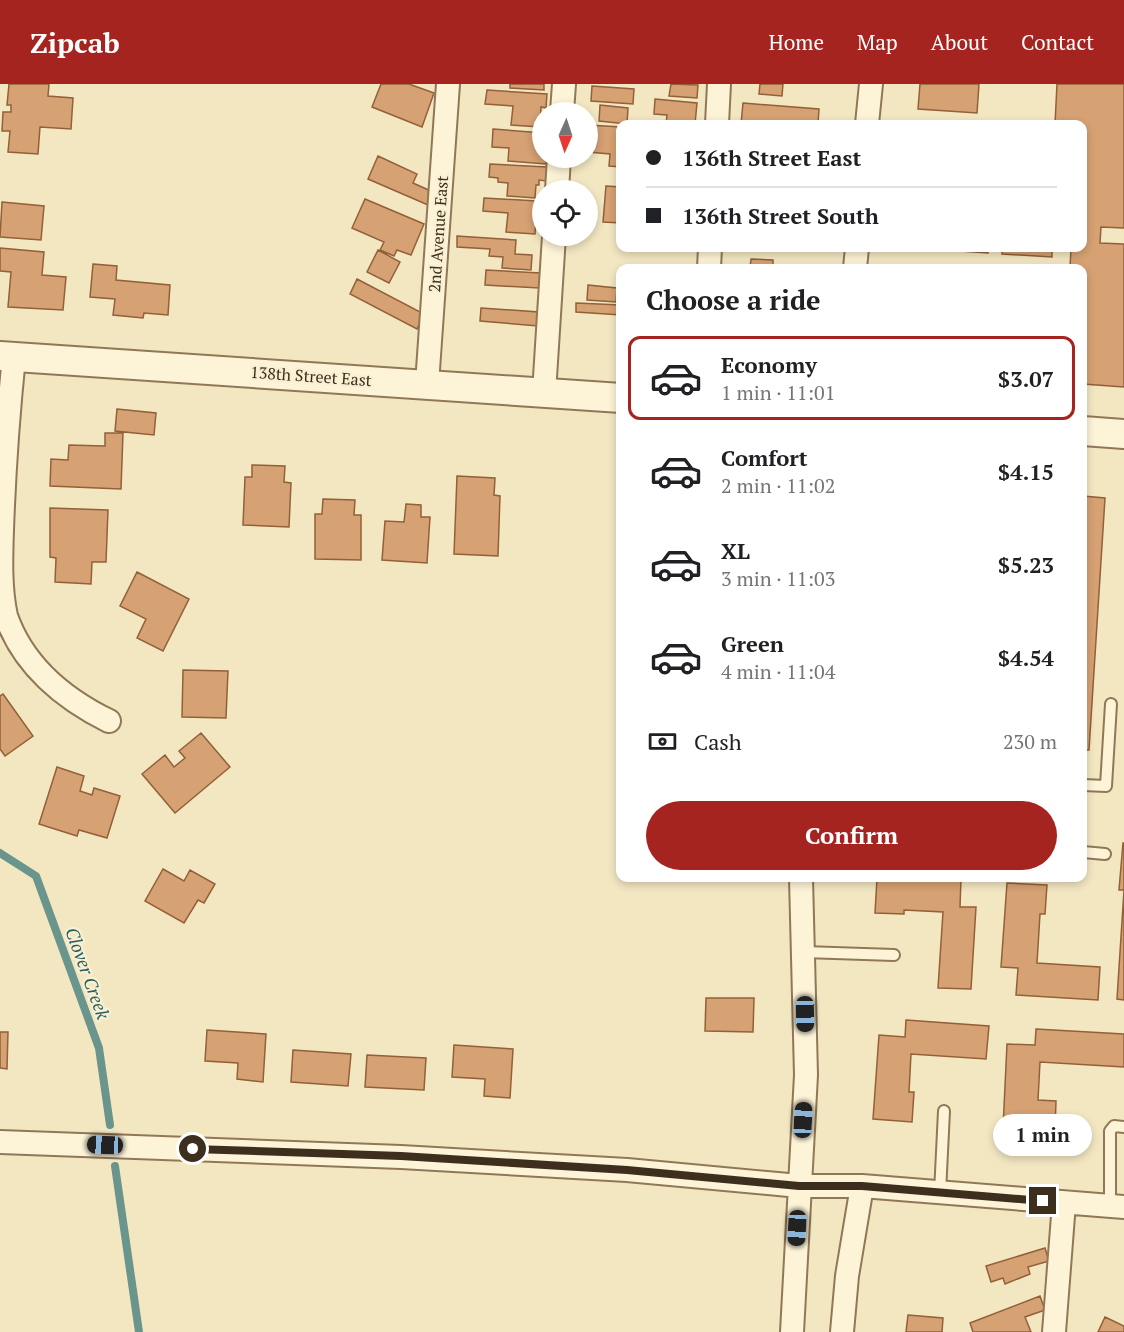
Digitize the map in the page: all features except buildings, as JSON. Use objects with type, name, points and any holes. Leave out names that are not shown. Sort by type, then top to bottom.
[{"type":"street","name":"2nd Avenue East","points":[[427,384],[448,84]]},
{"type":"street","points":[[563,102],[564,84]]},
{"type":"street","points":[[717,120],[719,84]]},
{"type":"street","points":[[867,120],[871,84]]},
{"type":"street","points":[[543,393],[553,246]]},
{"type":"street","name":"138th Street East","points":[[7,356],[616,398]]},
{"type":"street","points":[[7,356],[0,586],[6,617],[32,663],[53,686],[109,721]]},
{"type":"street","points":[[1087,431],[1124,434]]},
{"type":"street","points":[[792,1332],[806,1076],[801,882]]},
{"type":"street","points":[[0,1142],[401,1156],[627,1170],[799,1186],[862,1186],[1117,1207]]},
{"type":"street","points":[[842,1332],[847,1276],[862,1186]]},
{"type":"street","points":[[1054,1332],[1064,1203]]},
{"type":"lane","points":[[1087,784],[1106,786],[1111,704]]},
{"type":"lane","points":[[1087,852],[1105,854]]},
{"type":"lane","points":[[804,952],[894,955]]},
{"type":"lane","points":[[940,1193],[944,1111]]},
{"type":"lane","points":[[1117,1207],[1110,1131],[1114,1126],[1124,1127]]},
{"type":"waterway","name":"Clover Creek","points":[[0,853],[36,876],[99,1048],[110,1125]]},
{"type":"waterway","name":"Clover Creek","points":[[115,1166],[139,1332]]},
{"type":"route","points":[[193,1149],[401,1156],[627,1170],[799,1186],[862,1186],[1043,1201]]}]
